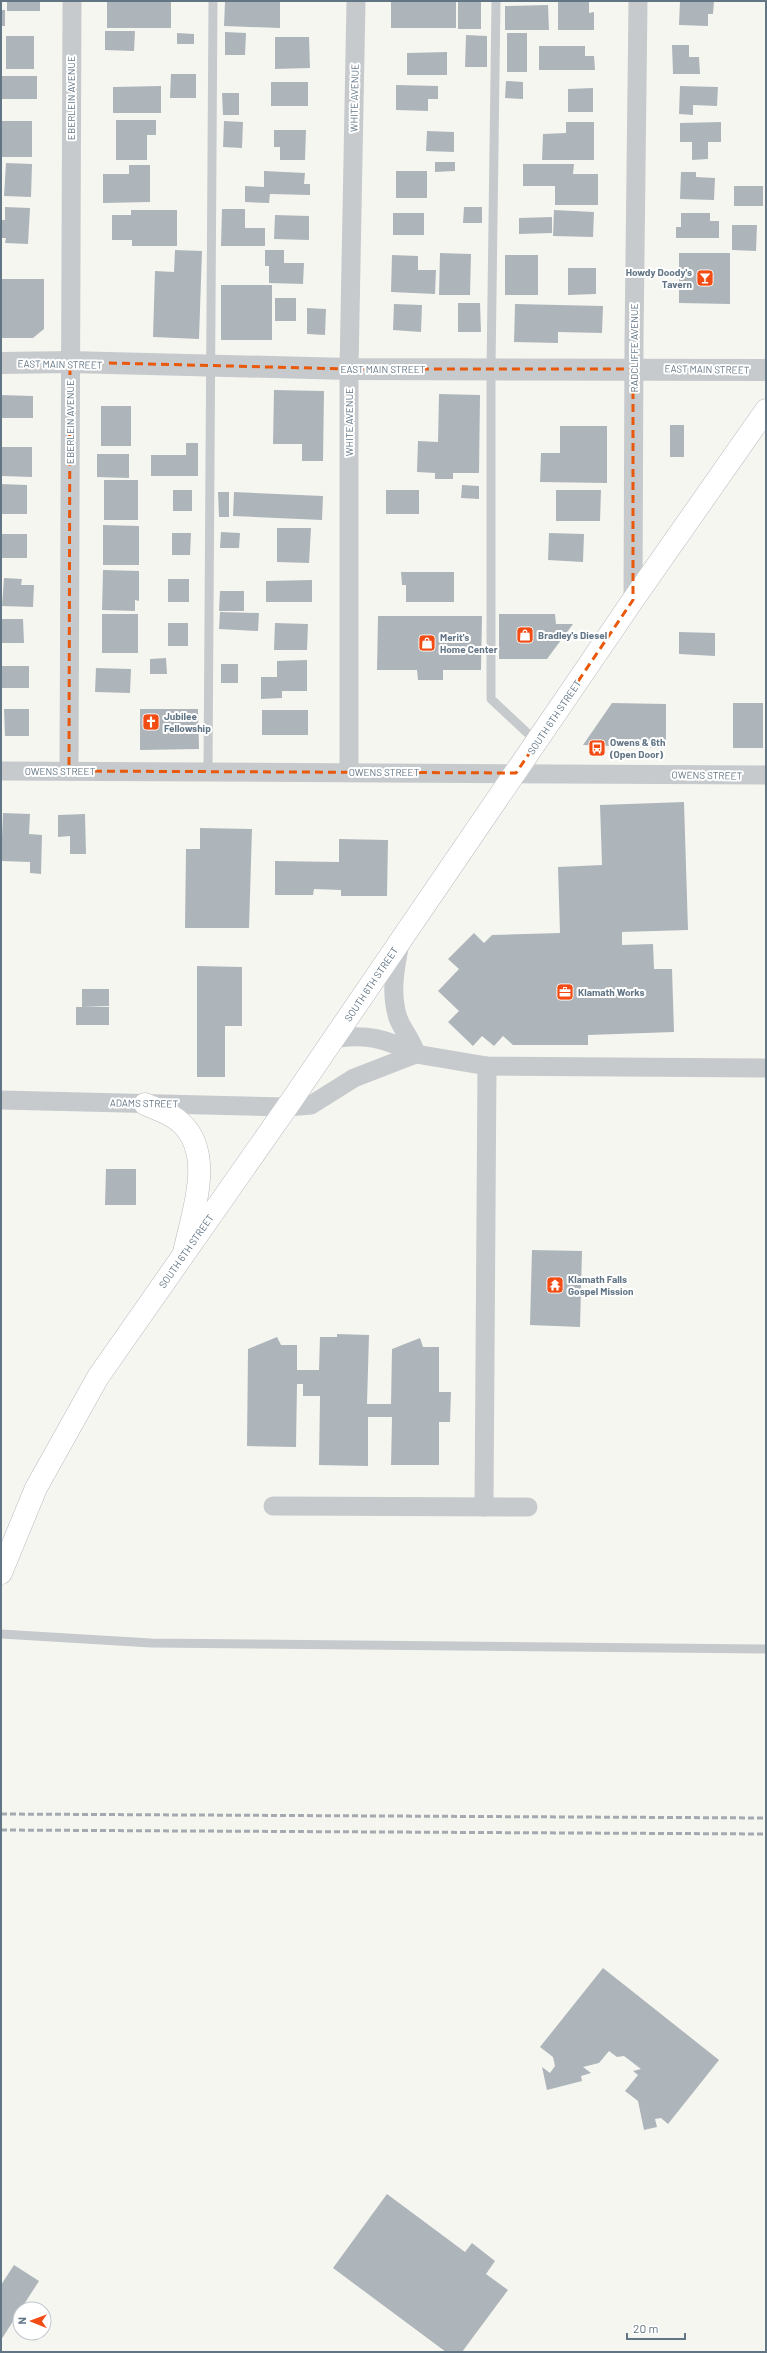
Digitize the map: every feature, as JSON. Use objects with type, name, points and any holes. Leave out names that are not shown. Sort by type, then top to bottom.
[{"type":"main road","name":"SOUTH 6TH STREET","points":[[1,1573],[36,1488],[98,1377],[334,1039],[633,600],[766,410]]},
{"type":"main road","points":[[145,1104],[180,1122],[195,1142],[201,1170],[184,1253]]},
{"type":"street","name":"EBERLEIN AVENUE","points":[[69,771],[72,1]]},
{"type":"street","name":"WHITE AVENUE","points":[[349,771],[349,369],[356,1]]},
{"type":"street","name":"RADCLIFFE AVENUE","points":[[633,600],[633,369],[638,1]]},
{"type":"street","name":"EAST MAIN STREET","points":[[1,363],[70,362],[349,369],[766,370]]},
{"type":"street","name":"OWENS STREET","points":[[1,771],[349,771],[766,776]]},
{"type":"street","points":[[400,942],[393,997],[399,1019],[412,1041],[416,1054]]},
{"type":"street","points":[[334,1039],[355,1035],[370,1037],[392,1042],[416,1054],[487,1066],[766,1068]]},
{"type":"street","name":"ADAMS STREET","points":[[1,1100],[287,1107],[311,1105],[354,1078],[416,1054]]},
{"type":"street","points":[[484,1507],[487,1066]]},
{"type":"street","points":[[273,1506],[528,1507]]},
{"type":"lane","points":[[208,771],[213,1]]},
{"type":"lane","points":[[496,1],[491,369],[491,700],[537,742]]},
{"type":"lane","points":[[1,1634],[151,1644],[766,1649]]},
{"type":"highlighted area","points":[[70,362],[349,369],[633,369],[633,600],[516,773],[69,771]]},
{"type":"building","points":[[7,1],[40,1],[40,11],[7,11]]},
{"type":"building","points":[[107,1],[171,1],[171,28],[107,28]]},
{"type":"building","points":[[280,1],[280,28],[224,26],[225,2]]},
{"type":"building","points":[[391,1],[456,1],[456,28],[391,28]]},
{"type":"building","points":[[458,1],[481,1],[481,29],[458,29]]},
{"type":"building","points":[[558,1],[589,1],[589,13],[594,12],[594,30],[558,30]]},
{"type":"building","points":[[680,1],[714,1],[713,14],[708,14],[708,26],[679,25]]},
{"type":"building","points":[[548,5],[549,30],[505,30],[505,6]]},
{"type":"building","points":[[1,10],[5,10],[5,26],[1,26]]},
{"type":"building","points":[[105,31],[135,31],[134,51],[105,50]]},
{"type":"building","points":[[225,32],[246,33],[245,55],[225,55]]},
{"type":"building","points":[[177,33],[194,34],[194,44],[177,44]]},
{"type":"building","points":[[507,33],[527,33],[527,72],[507,72]]},
{"type":"building","points":[[466,35],[487,36],[487,67],[465,67]]},
{"type":"building","points":[[6,36],[34,36],[34,69],[6,69]]},
{"type":"building","points":[[275,37],[309,37],[310,68],[275,69]]},
{"type":"building","points":[[672,45],[689,45],[689,57],[699,57],[700,74],[673,74]]},
{"type":"building","points":[[539,46],[585,46],[585,56],[594,56],[595,70],[539,70]]},
{"type":"building","points":[[447,52],[447,75],[407,75],[407,53]]},
{"type":"building","points":[[171,74],[196,74],[196,98],[170,98]]},
{"type":"building","points":[[1,76],[37,76],[37,99],[1,99]]},
{"type":"building","points":[[506,81],[523,82],[523,99],[505,98]]},
{"type":"building","points":[[271,82],[308,82],[308,106],[271,106]]},
{"type":"building","points":[[396,85],[438,86],[438,99],[428,99],[428,111],[396,110]]},
{"type":"building","points":[[161,86],[161,113],[113,113],[113,87]]},
{"type":"building","points":[[680,86],[718,87],[717,106],[693,105],[693,115],[679,114]]},
{"type":"building","points":[[593,88],[593,112],[568,112],[568,89]]},
{"type":"building","points":[[222,93],[239,93],[239,115],[223,115]]},
{"type":"building","points":[[116,120],[156,120],[156,135],[147,135],[147,160],[116,160]]},
{"type":"building","points":[[1,121],[32,121],[32,157],[1,157]]},
{"type":"building","points":[[224,121],[243,122],[242,148],[223,147]]},
{"type":"building","points":[[566,122],[594,122],[594,160],[542,160],[543,134],[566,133]]},
{"type":"building","points":[[721,122],[721,142],[708,142],[708,159],[692,160],[692,142],[680,142],[680,123]]},
{"type":"building","points":[[274,130],[306,130],[305,160],[280,160],[280,147],[274,147]]},
{"type":"building","points":[[427,131],[454,132],[454,152],[426,151]]},
{"type":"building","points":[[435,162],[455,162],[455,171],[435,172]]},
{"type":"building","points":[[6,163],[32,164],[31,197],[4,196]]},
{"type":"building","points":[[523,164],[574,164],[573,174],[598,174],[598,205],[555,205],[555,186],[523,186]]},
{"type":"building","points":[[129,165],[150,165],[150,202],[103,203],[103,174],[129,174]]},
{"type":"building","points":[[264,171],[305,173],[304,184],[310,184],[310,195],[270,194],[269,203],[245,202],[245,186],[264,187]]},
{"type":"building","points":[[396,171],[427,171],[427,198],[396,198]]},
{"type":"building","points":[[681,172],[696,172],[696,177],[715,178],[714,200],[680,199]]},
{"type":"building","points":[[734,186],[763,186],[763,206],[734,206]]},
{"type":"building","points":[[5,207],[30,208],[28,244],[5,243],[6,238],[1,238],[1,220],[5,220]]},
{"type":"building","points":[[464,207],[482,207],[482,223],[463,223]]},
{"type":"building","points":[[222,209],[245,209],[245,228],[265,228],[265,246],[221,246]]},
{"type":"building","points":[[131,210],[177,210],[177,246],[132,246],[132,240],[112,240],[112,215],[131,215]]},
{"type":"building","points":[[554,210],[594,212],[593,237],[553,236]]},
{"type":"building","points":[[393,213],[424,213],[424,235],[393,235]]},
{"type":"building","points":[[681,213],[710,213],[710,221],[719,221],[719,238],[676,238],[676,227],[681,227]]},
{"type":"building","points":[[275,215],[309,216],[309,240],[274,239]]},
{"type":"building","points":[[552,217],[552,233],[519,234],[519,218]]},
{"type":"building","points":[[732,225],[757,225],[756,251],[732,250]]},
{"type":"building","points":[[175,250],[202,251],[199,339],[153,337],[155,271],[174,272]]},
{"type":"building","points":[[265,250],[284,250],[284,263],[304,263],[303,284],[269,283],[269,266],[265,266]]},
{"type":"building","points":[[440,253],[471,254],[470,295],[439,295]]},
{"type":"building","name":"Howdy Doody's Tavern","points":[[679,253],[730,253],[730,304],[679,303]]},
{"type":"building","points":[[392,255],[418,256],[418,270],[436,270],[435,294],[391,292]]},
{"type":"building","points":[[505,255],[538,255],[538,295],[505,295]]},
{"type":"building","points":[[568,268],[596,268],[596,294],[568,295]]},
{"type":"building","points":[[1,279],[44,279],[44,329],[33,338],[1,338]]},
{"type":"building","points":[[221,285],[272,285],[272,340],[221,340]]},
{"type":"building","points":[[275,298],[296,298],[296,321],[275,321]]},
{"type":"building","points":[[458,303],[480,303],[481,332],[458,332]]},
{"type":"building","points":[[394,304],[422,305],[421,332],[393,330]]},
{"type":"building","points":[[515,304],[603,306],[602,333],[558,332],[558,343],[514,342]]},
{"type":"building","points":[[307,308],[326,309],[325,335],[307,334]]},
{"type":"building","points":[[274,390],[324,391],[323,461],[302,461],[302,444],[273,444]]},
{"type":"building","points":[[439,394],[480,395],[479,473],[453,473],[453,479],[435,479],[435,473],[417,472],[418,441],[438,442]]},
{"type":"building","points":[[1,395],[33,396],[33,418],[1,418]]},
{"type":"building","points":[[101,406],[131,406],[131,446],[101,446]]},
{"type":"building","points":[[670,425],[684,425],[684,457],[670,457]]},
{"type":"building","points":[[560,426],[607,426],[607,483],[540,482],[541,453],[560,453]]},
{"type":"building","points":[[186,443],[198,443],[198,476],[151,476],[151,455],[186,455]]},
{"type":"building","points":[[1,447],[32,447],[32,477],[1,476]]},
{"type":"building","points":[[97,454],[129,454],[129,478],[97,477]]},
{"type":"building","points":[[104,480],[138,480],[138,520],[104,520]]},
{"type":"building","points":[[1,484],[27,485],[27,514],[1,514]]},
{"type":"building","points":[[462,485],[479,486],[479,499],[461,498]]},
{"type":"building","points":[[173,490],[192,490],[192,511],[173,511]]},
{"type":"building","points":[[386,490],[419,490],[419,514],[386,514]]},
{"type":"building","points":[[556,490],[601,490],[600,521],[556,521]]},
{"type":"building","points":[[218,492],[229,492],[229,517],[219,517]]},
{"type":"building","points":[[234,492],[323,496],[322,520],[233,516]]},
{"type":"building","points":[[103,525],[139,526],[139,565],[103,565]]},
{"type":"building","points":[[277,528],[311,528],[309,563],[277,562]]},
{"type":"building","points":[[221,532],[240,533],[239,548],[220,548]]},
{"type":"building","points":[[172,533],[191,533],[190,555],[172,555]]},
{"type":"building","points":[[549,533],[584,534],[583,562],[548,560]]},
{"type":"building","points":[[1,534],[27,534],[27,558],[1,558]]},
{"type":"building","points":[[103,570],[139,571],[139,601],[135,600],[135,611],[102,610]]},
{"type":"building","points":[[401,572],[454,572],[454,602],[406,602],[406,585],[402,585]]},
{"type":"building","points":[[4,578],[22,579],[21,585],[34,585],[33,607],[2,606]]},
{"type":"building","points":[[168,579],[189,579],[189,602],[168,602]]},
{"type":"building","points":[[312,580],[312,602],[266,602],[266,581]]},
{"type":"building","points":[[220,591],[244,591],[244,611],[219,611]]},
{"type":"building","points":[[220,612],[259,613],[258,631],[219,629]]},
{"type":"building","points":[[102,614],[138,614],[138,653],[102,653]]},
{"type":"building","points":[[499,614],[555,614],[556,624],[573,624],[547,659],[499,659]]},
{"type":"building","points":[[378,616],[482,616],[481,670],[443,670],[443,680],[418,680],[417,670],[377,670]]},
{"type":"building","points":[[1,619],[23,619],[24,643],[1,643]]},
{"type":"building","points":[[168,623],[188,623],[188,646],[168,646]]},
{"type":"building","points":[[275,623],[308,624],[307,650],[274,650]]},
{"type":"building","points":[[679,632],[715,633],[715,656],[679,654]]},
{"type":"building","points":[[166,658],[167,674],[150,674],[150,659]]},
{"type":"building","points":[[307,660],[307,691],[282,691],[282,698],[261,699],[261,677],[277,677],[277,661]]},
{"type":"building","points":[[221,664],[238,664],[238,683],[221,683]]},
{"type":"building","points":[[1,666],[29,666],[29,688],[1,688]]},
{"type":"building","points":[[96,668],[131,669],[130,693],[95,692]]},
{"type":"building","points":[[612,703],[666,704],[666,748],[583,745]]},
{"type":"building","points":[[733,703],[763,703],[763,748],[733,748]]},
{"type":"building","points":[[4,709],[29,709],[29,736],[5,736]]},
{"type":"building","points":[[140,709],[198,709],[199,749],[140,750]]},
{"type":"building","points":[[262,710],[308,710],[308,735],[262,735]]},
{"type":"building","points":[[684,802],[688,930],[622,932],[622,945],[653,944],[654,969],[672,969],[674,1032],[588,1035],[588,1045],[513,1045],[503,1036],[494,1046],[482,1036],[473,1046],[448,1022],[459,1011],[438,991],[459,969],[448,959],[474,933],[484,943],[492,935],[560,933],[558,867],[602,865],[600,805]]},
{"type":"building","points":[[3,813],[30,814],[29,834],[42,835],[41,874],[30,873],[30,862],[1,861]]},
{"type":"building","points":[[85,814],[86,854],[70,854],[70,836],[58,837],[58,815]]},
{"type":"building","points":[[200,828],[252,829],[249,928],[185,928],[186,849],[200,849]]},
{"type":"building","points":[[339,839],[388,840],[387,896],[341,896],[341,890],[314,889],[313,895],[275,895],[275,861],[339,862]]},
{"type":"building","points":[[197,966],[242,967],[242,1026],[225,1026],[225,1077],[197,1077]]},
{"type":"building","points":[[82,989],[109,989],[109,1006],[82,1007]]},
{"type":"building","points":[[76,1007],[109,1007],[109,1025],[76,1025]]},
{"type":"building","points":[[106,1169],[136,1169],[136,1205],[105,1205]]},
{"type":"building","points":[[532,1250],[582,1251],[580,1327],[530,1325]]},
{"type":"building","points":[[337,1334],[369,1335],[367,1404],[391,1404],[392,1349],[420,1338],[423,1347],[439,1347],[439,1392],[451,1392],[450,1422],[439,1422],[439,1465],[391,1465],[392,1417],[368,1417],[368,1466],[319,1465],[320,1396],[303,1396],[303,1384],[297,1384],[296,1447],[247,1446],[248,1349],[277,1337],[281,1345],[297,1345],[297,1370],[319,1370],[320,1337],[337,1337]]},
{"type":"building","points":[[603,1968],[719,2060],[668,2124],[661,2118],[655,2119],[657,2127],[644,2130],[638,2101],[625,2091],[638,2075],[633,2071],[641,2069],[624,2056],[617,2057],[609,2051],[599,2063],[583,2067],[591,2073],[581,2076],[582,2081],[547,2090],[542,2067],[550,2073],[555,2066],[553,2057],[540,2047]]},
{"type":"building","points":[[387,2194],[465,2252],[472,2243],[495,2261],[486,2274],[508,2290],[462,2352],[446,2352],[333,2268]]},
{"type":"building","points":[[14,2265],[39,2281],[26,2301],[12,2301],[12,2323],[1,2340],[1,2285]]},
{"type":"railway","points":[[1,1814],[766,1818]]},
{"type":"railway","points":[[1,1830],[766,1834]]},
{"type":"place","name":"Howdy Doody's Tavern","points":[[705,278]]},
{"type":"place","name":"Bradley's Diesel","points":[[525,635]]},
{"type":"place","name":"Merit's Home Center","points":[[427,643]]},
{"type":"place","name":"Jubilee Fellowship","points":[[151,722]]},
{"type":"place","name":"Owens & 6th (Open Door)","points":[[597,748]]},
{"type":"place","name":"Klamath Works","points":[[565,992]]},
{"type":"place","name":"Klamath Falls Gospel Mission","points":[[555,1285]]}]
